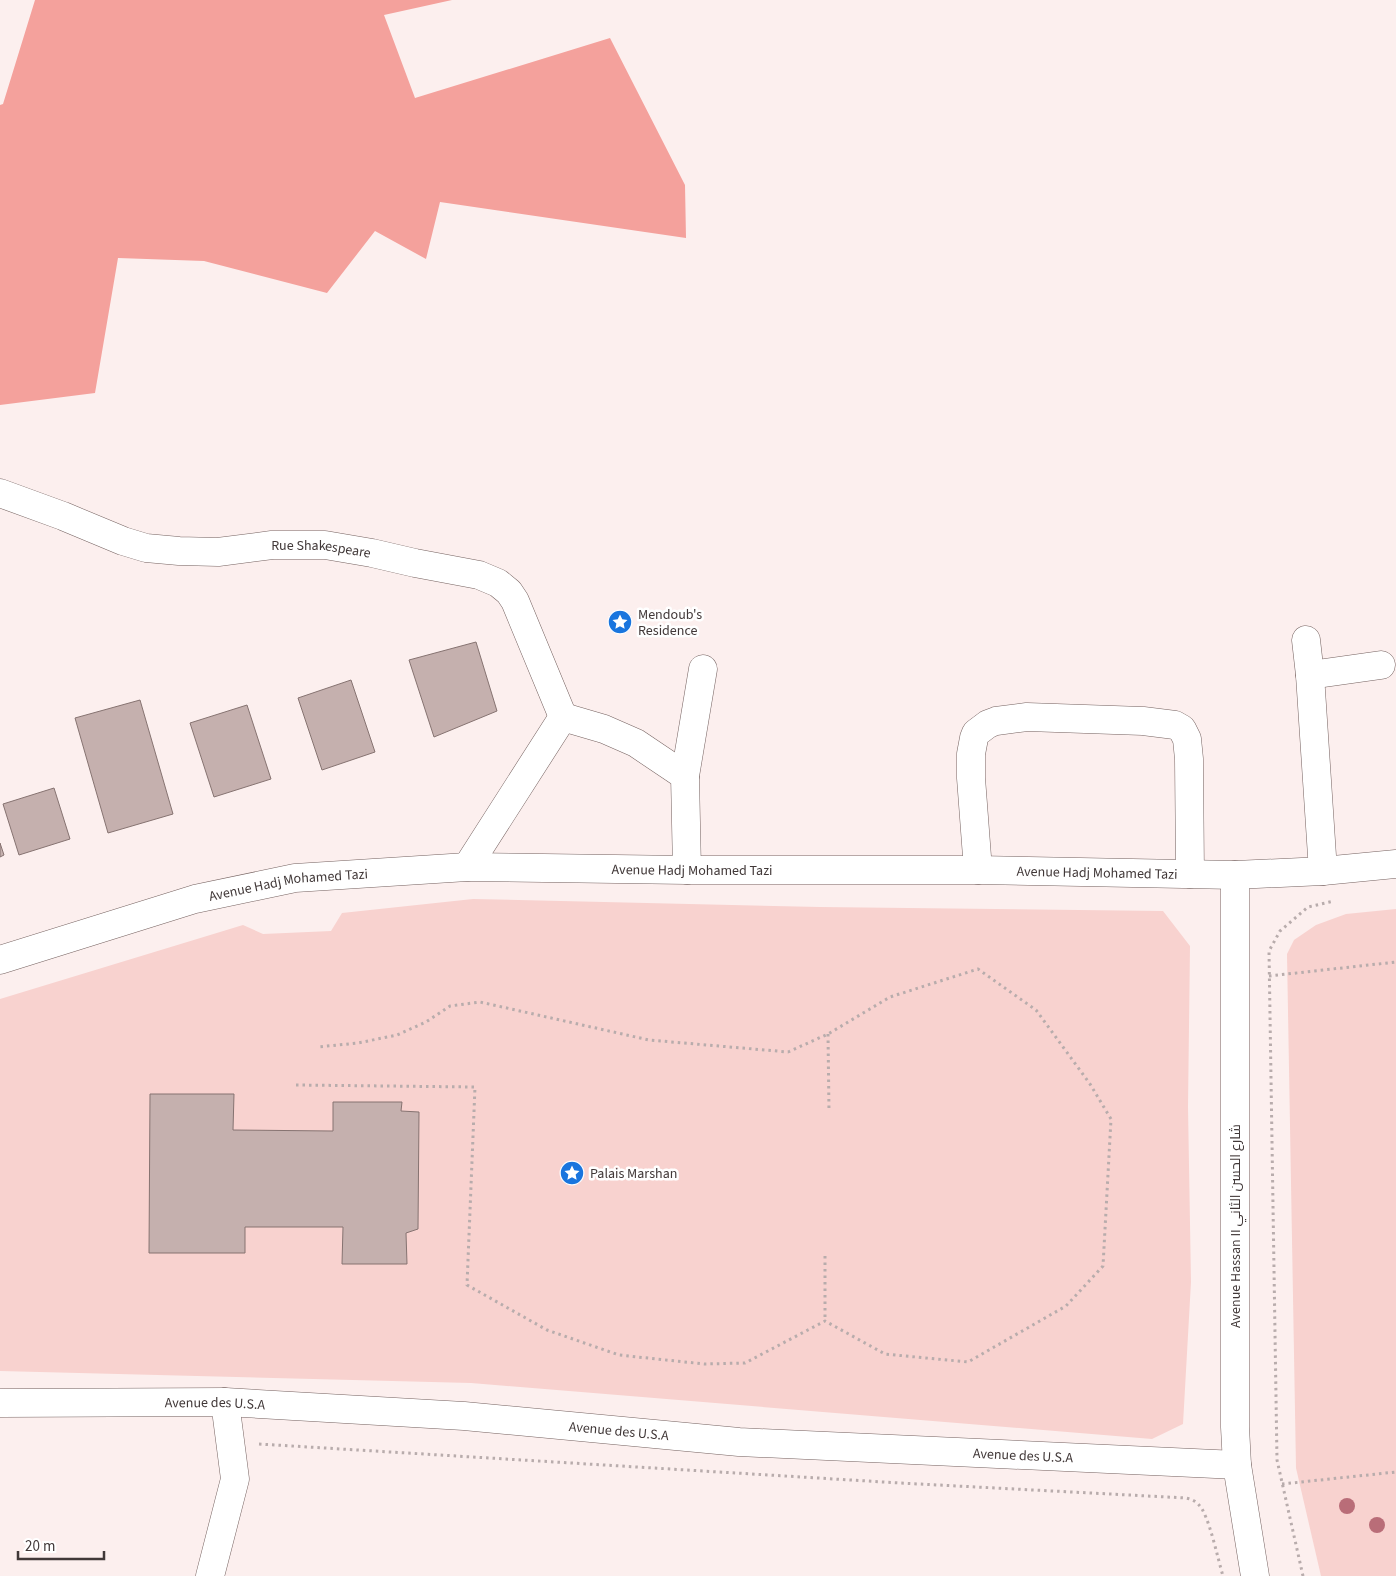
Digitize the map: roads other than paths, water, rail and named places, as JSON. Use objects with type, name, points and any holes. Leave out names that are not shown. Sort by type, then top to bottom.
[{"type":"street","name":"Rue Shakespeare","points":[[0,493],[123,541],[146,548],[218,552],[272,545],[325,545],[456,571],[491,580],[503,587],[515,601],[563,717]]},
{"type":"street","points":[[1306,640],[1323,871]]},
{"type":"street","points":[[1310,675],[1381,665]]},
{"type":"street","points":[[687,870],[685,776],[703,669]]},
{"type":"street","points":[[978,870],[971,778],[971,754],[974,738],[976,733],[988,724],[1004,719],[1027,716],[1143,721],[1175,725],[1182,729],[1187,739],[1189,759],[1190,874]]},
{"type":"street","points":[[467,867],[563,717],[591,725],[636,743],[685,776]]},
{"type":"street","name":"Avenue Hadj Mohamed Tazi","points":[[0,960],[195,899],[295,878],[467,867],[687,870],[978,870],[1235,875],[1323,871],[1396,864]]},
{"type":"street","name":"Avenue Hassan II شارع الحسن الثاني","points":[[1235,875],[1235,1428],[1237,1465],[1255,1576]]},
{"type":"street","points":[[210,1576],[235,1479],[225,1402]]},
{"type":"street","name":"Avenue des U.S.A","points":[[0,1403],[225,1402],[464,1416],[739,1442],[1237,1465]]},
{"type":"place","name":"Mendoub's Residence","points":[[620,622]]},
{"type":"place","name":"Palais Marshan","points":[[572,1173]]}]
